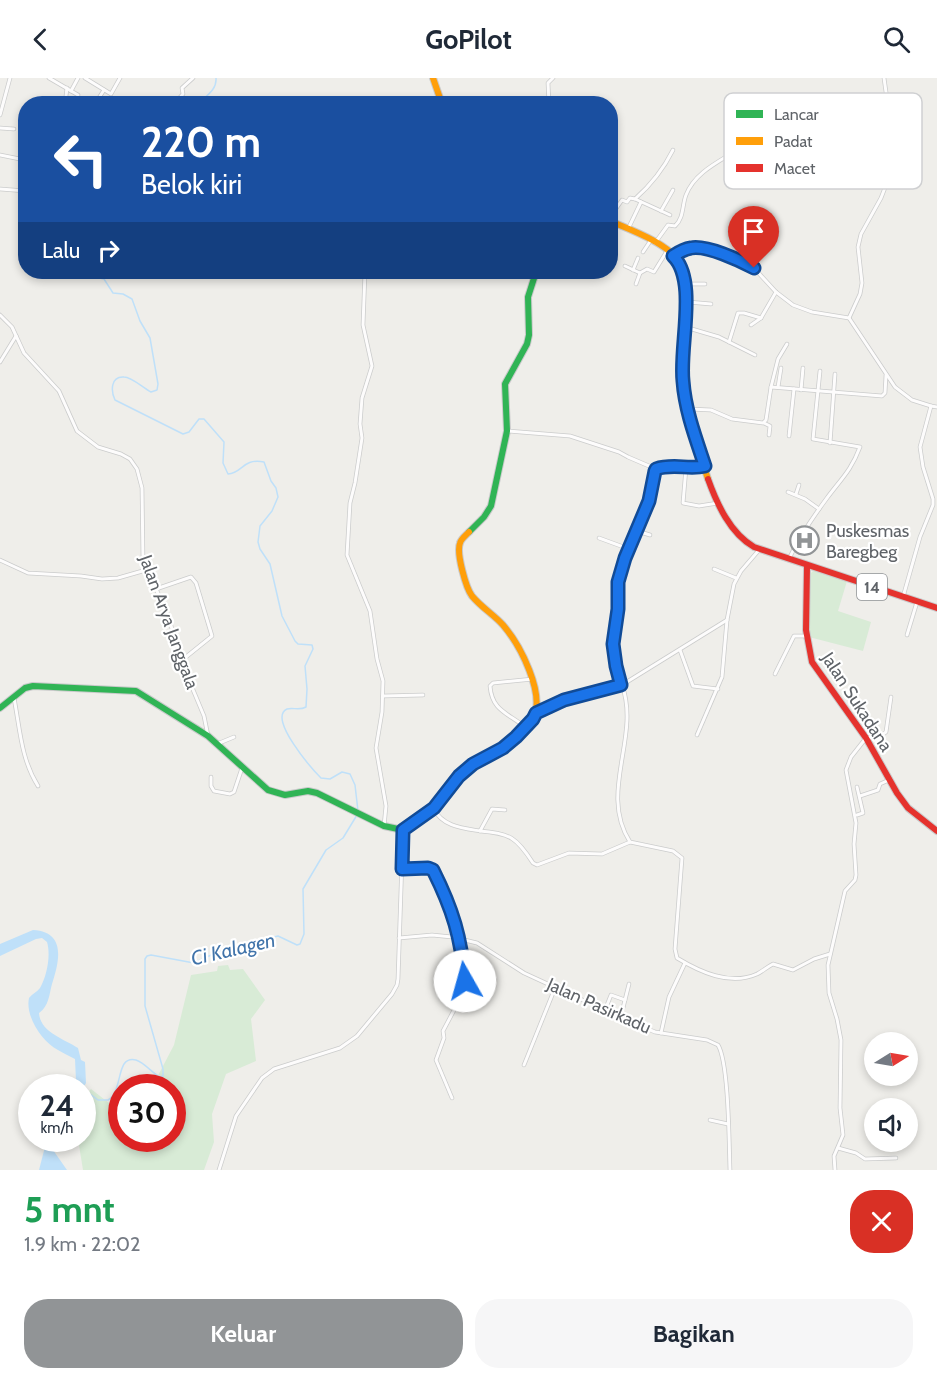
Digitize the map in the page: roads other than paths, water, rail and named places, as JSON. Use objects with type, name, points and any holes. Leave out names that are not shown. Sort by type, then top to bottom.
[{"type":"main road","points":[[433,78],[439,96]]},
{"type":"main road","name":"14","points":[[618,223],[653,242],[679,262],[686,284],[681,360],[688,410],[718,502],[730,525],[741,538],[759,550],[937,608]]},
{"type":"main road","points":[[1,707],[28,686],[49,685],[136,691],[208,736],[242,768],[273,792],[285,795],[313,792],[384,826],[403,830],[434,808],[459,776],[473,764],[503,748],[536,713],[537,702],[533,679],[519,648],[504,626],[471,595],[458,550],[460,541],[484,517],[490,506],[507,431],[505,384],[527,344],[528,297],[534,279]]},
{"type":"main road","name":"Jalan Sukadana","points":[[807,567],[807,636],[808,652],[812,662],[866,738],[889,780],[909,808],[937,831]]},
{"type":"street","points":[[0,115],[10,78]]},
{"type":"street","points":[[49,78],[78,95]]},
{"type":"street","points":[[58,82],[60,78]]},
{"type":"street","points":[[67,96],[69,89],[78,78]]},
{"type":"street","points":[[86,78],[111,93],[120,78]]},
{"type":"street","points":[[181,96],[182,88],[193,78]]},
{"type":"street","points":[[548,96],[548,83],[553,78]]},
{"type":"street","points":[[884,78],[886,93]]},
{"type":"street","points":[[100,96],[104,90]]},
{"type":"street","points":[[0,128],[14,129]]},
{"type":"street","points":[[635,199],[662,172],[673,150]]},
{"type":"street","points":[[0,155],[18,159]]},
{"type":"street","points":[[643,252],[668,225],[675,226],[679,223],[685,196],[705,169],[724,158]]},
{"type":"street","points":[[0,189],[18,190]]},
{"type":"street","points":[[849,318],[860,294],[862,283],[859,240],[885,189]]},
{"type":"street","points":[[661,211],[673,190]]},
{"type":"street","points":[[618,206],[622,199],[627,201],[630,198],[670,215]]},
{"type":"street","points":[[628,229],[641,202]]},
{"type":"street","points":[[673,256],[690,248],[708,249],[754,268],[776,292],[801,309],[849,318],[895,387],[907,397],[937,406]]},
{"type":"street","points":[[636,284],[640,273],[647,269],[656,272],[667,251]]},
{"type":"street","points":[[633,270],[638,258]]},
{"type":"street","points":[[625,266],[640,273]]},
{"type":"street","points":[[365,279],[363,325],[372,366],[362,398],[362,438],[350,504],[347,555],[372,617],[377,659],[383,681],[376,748],[386,806],[384,826]]},
{"type":"street","points":[[686,284],[705,284]]},
{"type":"street","points":[[751,325],[761,318],[776,292]]},
{"type":"street","points":[[686,302],[711,304]]},
{"type":"street","points":[[729,342],[738,313],[744,312],[761,318]]},
{"type":"street","name":"Jalan Arya Janggala","points":[[0,315],[12,327],[24,353],[59,391],[69,419],[77,431],[98,447],[130,459],[137,469],[142,488],[141,549],[143,561],[173,629],[181,661],[204,716],[208,736]]},
{"type":"street","points":[[684,327],[713,335],[755,355]]},
{"type":"street","points":[[0,362],[16,336]]},
{"type":"street","points":[[764,423],[778,359],[787,344]]},
{"type":"street","points":[[778,387],[781,368]]},
{"type":"street","points":[[801,390],[803,368]]},
{"type":"street","points":[[789,559],[801,535],[849,472],[860,447],[812,438],[820,371]]},
{"type":"street","points":[[830,443],[835,374]]},
{"type":"street","points":[[771,387],[884,396],[886,375]]},
{"type":"street","points":[[789,436],[794,389]]},
{"type":"street","points":[[903,597],[933,505],[920,447],[931,406]]},
{"type":"street","points":[[688,410],[711,410],[732,419],[764,423],[769,425],[769,435]]},
{"type":"street","points":[[507,431],[570,436],[620,452],[628,458],[656,469],[675,466],[686,468],[705,466]]},
{"type":"street","points":[[686,468],[684,503],[699,506],[718,502]]},
{"type":"street","points":[[630,842],[619,814],[617,796],[626,740],[627,707],[614,654],[613,635],[618,609],[618,577],[649,501],[656,469]]},
{"type":"street","points":[[796,494],[799,485]]},
{"type":"street","points":[[788,492],[796,494],[819,509]]},
{"type":"street","points":[[637,531],[650,535]]},
{"type":"street","points":[[599,538],[629,549]]},
{"type":"street","points":[[698,735],[722,677],[727,620],[736,578],[759,550]]},
{"type":"street","points":[[0,560],[28,573],[102,579],[118,578],[147,570]]},
{"type":"street","points":[[714,569],[736,578]]},
{"type":"street","points":[[156,589],[191,577],[196,583],[212,636],[181,661]]},
{"type":"street","points":[[907,635],[917,602]]},
{"type":"street","points":[[536,713],[564,700],[621,685],[727,620]]},
{"type":"street","points":[[775,674],[794,636],[807,636]]},
{"type":"street","points":[[680,650],[687,676],[693,686],[718,690]]},
{"type":"street","points":[[525,727],[509,714],[498,709],[490,686],[493,683],[533,679]]},
{"type":"street","points":[[383,696],[423,695]]},
{"type":"street","points":[[14,696],[20,742],[28,770],[38,786]]},
{"type":"street","points":[[835,1170],[833,1160],[843,1135],[840,1108],[841,1040],[827,979],[830,954],[845,891],[855,880],[856,875],[854,844],[856,824],[846,771],[851,758],[866,738],[886,732],[891,697]]},
{"type":"street","points":[[217,744],[234,737]]},
{"type":"street","points":[[211,777],[214,791],[230,794],[234,792],[242,768]]},
{"type":"street","points":[[860,796],[878,790],[880,784],[889,780]]},
{"type":"street","points":[[857,815],[863,813],[858,787]]},
{"type":"street","points":[[434,808],[438,818],[449,823],[480,831],[500,832],[511,837],[521,845],[537,865],[568,853],[602,854],[630,842],[673,850],[682,858],[675,949],[677,958],[717,977],[740,978],[756,975],[773,964],[793,970],[830,954]]},
{"type":"street","points":[[480,831],[492,809],[505,810]]},
{"type":"street","points":[[219,1170],[236,1116],[268,1072],[340,1048],[367,1026],[397,985],[403,830]]},
{"type":"street","points":[[402,869],[428,868],[433,870],[443,888],[460,939],[464,990],[445,1027],[444,1038],[436,1059],[452,1098]]},
{"type":"street","name":"Jalan Pasirkadu","points":[[399,938],[432,935],[477,943],[524,973],[605,1011],[661,1033],[707,1040],[718,1045],[722,1059],[730,1170]]},
{"type":"street","points":[[661,1033],[669,997],[685,963]]},
{"type":"street","points":[[623,1008],[629,984]]},
{"type":"street","points":[[524,1065],[555,988]]},
{"type":"street","points":[[605,1011],[611,995],[625,1000]]},
{"type":"street","points":[[710,1120],[728,1124]]},
{"type":"street","points":[[838,1148],[856,1153],[865,1159],[896,1158]]},
{"type":"water","points":[[33,930],[44,932],[56,942],[58,958],[55,975],[47,1004],[39,1013],[40,1020],[48,1030],[78,1048],[81,1060],[85,1062],[86,1074],[76,1074],[75,1059],[46,1041],[32,1020],[28,1005],[29,998],[40,988],[46,972],[49,953],[47,942],[42,938],[36,939],[0,956],[0,944]]},
{"type":"water","points":[[44,1152],[54,1152],[67,1170],[39,1170]]},
{"type":"waterway","name":"Ci Kalagen","points":[[206,96],[213,89],[216,78]]},
{"type":"waterway","name":"Ci Kalagen","points":[[104,279],[113,293],[123,294],[132,299],[140,321],[150,338],[158,384],[157,390],[151,392],[130,379],[119,377],[113,385],[115,400],[183,434],[189,432],[199,419],[204,419],[224,442],[223,463],[228,474],[251,462],[264,462],[278,497],[272,511],[260,526],[258,542],[270,564],[282,616],[295,641],[298,644],[312,645],[313,649],[305,666],[306,707],[287,709],[282,714],[283,722],[294,744],[321,778],[330,779],[342,772],[350,774],[355,785],[358,811]]},
{"type":"waterway","name":"Ci Kalagen","points":[[96,1098],[108,1100],[113,1095],[122,1068],[129,1060],[139,1061],[160,1077],[163,1076],[145,1006],[145,959],[147,956],[194,963],[224,949],[278,936],[297,945],[300,944],[304,934],[303,889],[326,850],[343,838],[357,815]]},
{"type":"place","name":"Puskesmas Baregbeg","points":[[805,541]]}]
